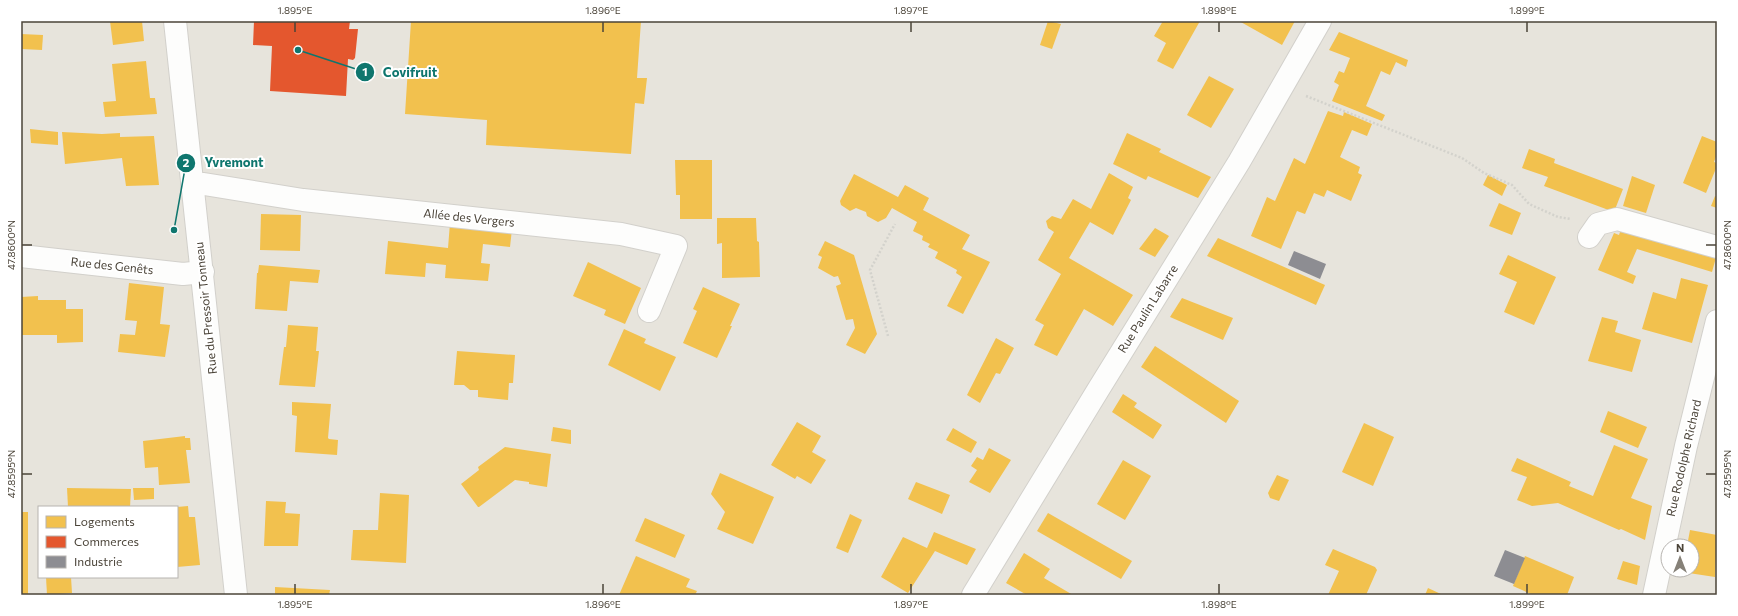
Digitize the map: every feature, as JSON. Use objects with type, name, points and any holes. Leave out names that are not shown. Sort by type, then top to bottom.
[{"type":"street","name":"Rue du Pressoir Tonneau","points":[[175,21],[192,185],[203,272],[236,595]]},
{"type":"street","name":"Rue Paulin Labarre","points":[[973,595],[1239,162],[1320,21]]},
{"type":"street","name":"Allée des Vergers","points":[[192,185],[204,184],[303,200],[621,234],[676,246],[649,311]]},
{"type":"street","points":[[1593,231],[1617,219],[1717,247]]},
{"type":"street","name":"Rue des Genêts","points":[[21,256],[183,274],[203,272]]},
{"type":"street","name":"Rue Rodolphe Richard","points":[[1654,595],[1686,446],[1717,321]]},
{"type":"path","points":[[1282,86],[1462,158],[1484,173],[1512,186],[1529,204],[1593,231]]},
{"type":"path","points":[[888,336],[870,270],[895,224]]},
{"type":"shaded area","points":[[21,21],[1717,21],[1717,595],[21,595]]},
{"type":"building: Logements","points":[[110,21],[142,21],[144,41],[113,45]]},
{"type":"building: Logements","points":[[411,21],[641,21],[637,78],[647,78],[644,104],[635,103],[631,154],[486,145],[487,120],[405,114]]},
{"type":"building: Logements","points":[[1048,21],[1061,24],[1052,49],[1040,45]]},
{"type":"building: Logements","points":[[1163,21],[1200,21],[1173,69],[1157,61],[1166,43],[1154,36]]},
{"type":"building: Logements","points":[[1239,21],[1295,21],[1282,45]]},
{"type":"building: Logements","points":[[1339,32],[1408,60],[1406,67],[1396,62],[1390,75],[1381,71],[1366,106],[1385,115],[1382,121],[1332,101],[1339,85],[1334,82],[1339,71],[1344,73],[1350,58],[1329,50]]},
{"type":"building: Logements","points":[[21,34],[43,35],[42,50],[21,49]]},
{"type":"building: Logements","points":[[146,61],[150,98],[155,98],[157,114],[105,117],[103,102],[116,101],[112,64]]},
{"type":"building: Logements","points":[[1209,76],[1234,89],[1211,128],[1187,115]]},
{"type":"building: Logements","points":[[1328,111],[1343,116],[1344,112],[1372,124],[1367,136],[1352,130],[1340,157],[1360,167],[1358,173],[1362,175],[1351,201],[1327,190],[1324,197],[1314,193],[1305,214],[1297,211],[1281,249],[1251,236],[1267,197],[1275,201],[1294,158],[1305,164]]},
{"type":"building: Logements","points":[[30,129],[58,132],[58,145],[31,143]]},
{"type":"building: Logements","points":[[62,132],[102,134],[120,133],[120,137],[154,136],[159,185],[126,186],[122,158],[65,164]]},
{"type":"building: Logements","points":[[1127,133],[1161,149],[1159,152],[1211,177],[1198,198],[1148,176],[1146,180],[1113,164]]},
{"type":"building: Logements","points":[[1702,136],[1717,142],[1717,154],[1714,162],[1717,163],[1717,166],[1706,193],[1683,183]]},
{"type":"building: Logements","points":[[1529,149],[1555,159],[1554,163],[1623,189],[1614,212],[1544,186],[1548,177],[1522,168]]},
{"type":"building: Logements","points":[[675,160],[712,160],[712,219],[680,219],[680,195],[676,195]]},
{"type":"building: Logements","points":[[1109,173],[1133,187],[1128,198],[1131,200],[1113,235],[1090,222],[1069,258],[1133,295],[1113,326],[1084,309],[1057,356],[1034,345],[1044,325],[1035,320],[1061,274],[1038,260],[1054,232],[1048,228],[1046,221],[1052,216],[1061,219],[1073,199],[1091,209]]},
{"type":"building: Logements","points":[[854,174],[898,197],[905,185],[929,198],[923,210],[970,235],[962,249],[990,262],[963,314],[947,306],[962,277],[956,273],[957,270],[935,258],[938,252],[928,247],[930,244],[922,240],[923,236],[913,231],[917,222],[892,208],[886,218],[878,222],[867,216],[866,212],[856,208],[850,211],[841,205],[840,201]]},
{"type":"building: Logements","points":[[1488,175],[1507,185],[1502,196],[1483,185]]},
{"type":"building: Logements","points":[[1632,176],[1655,185],[1646,213],[1623,206]]},
{"type":"building: Logements","points":[[1715,196],[1717,197],[1717,208],[1711,206]]},
{"type":"building: Logements","points":[[1499,203],[1521,213],[1512,235],[1489,226]]},
{"type":"building: Logements","points":[[261,214],[301,215],[300,251],[260,250]]},
{"type":"building: Logements","points":[[717,218],[756,218],[757,241],[759,242],[760,277],[722,278],[722,243],[717,244]]},
{"type":"building: Logements","points":[[450,223],[512,229],[510,247],[483,244],[481,263],[490,264],[488,281],[445,278],[446,265],[426,263],[425,277],[385,274],[388,241],[448,248]]},
{"type":"building: Logements","points":[[1155,228],[1169,236],[1155,257],[1139,249]]},
{"type":"building: Logements","points":[[1621,229],[1717,254],[1712,272],[1637,249],[1627,272],[1636,276],[1633,284],[1598,270],[1614,233],[1619,235]]},
{"type":"building: Logements","points":[[1218,238],[1325,285],[1316,305],[1207,256]]},
{"type":"building: Logements","points":[[825,241],[854,255],[877,334],[865,354],[846,345],[855,328],[853,319],[846,320],[836,286],[841,284],[838,276],[834,277],[818,268],[822,257],[818,255]]},
{"type":"building: Logements","points":[[1508,255],[1556,277],[1534,325],[1504,312],[1517,282],[1499,274]]},
{"type":"building: Logements","points":[[588,262],[641,288],[625,324],[604,315],[606,310],[573,296]]},
{"type":"building: Logements","points":[[259,265],[320,270],[318,283],[290,281],[287,311],[255,309],[257,273]]},
{"type":"building: Logements","points":[[1681,278],[1708,285],[1692,343],[1642,329],[1653,292],[1676,299]]},
{"type":"building: Logements","points":[[129,283],[164,287],[160,324],[170,325],[165,357],[118,352],[120,334],[135,335],[137,321],[125,320]]},
{"type":"building: Logements","points":[[703,287],[740,304],[730,326],[732,326],[717,358],[683,343],[697,311],[693,309]]},
{"type":"building: Logements","points":[[38,296],[38,300],[66,300],[66,309],[83,309],[83,342],[57,343],[57,335],[21,335],[21,297]]},
{"type":"building: Logements","points":[[1182,298],[1233,318],[1223,340],[1170,317]]},
{"type":"building: Logements","points":[[1602,317],[1618,321],[1615,332],[1641,340],[1632,372],[1588,361]]},
{"type":"building: Logements","points":[[288,325],[318,327],[316,351],[319,351],[315,387],[279,385],[284,347],[286,347]]},
{"type":"building: Logements","points":[[624,329],[646,339],[644,343],[676,357],[660,391],[608,365]]},
{"type":"building: Logements","points":[[996,338],[1014,348],[1000,374],[996,373],[980,403],[967,395]]},
{"type":"building: Logements","points":[[1155,346],[1239,401],[1226,423],[1141,367]]},
{"type":"building: Logements","points":[[457,351],[515,355],[513,383],[509,383],[508,400],[478,397],[478,390],[470,390],[464,385],[454,385]]},
{"type":"building: Logements","points":[[1123,394],[1137,403],[1134,407],[1162,425],[1153,439],[1112,412]]},
{"type":"building: Logements","points":[[292,402],[331,404],[328,438],[338,440],[337,455],[295,452],[297,416],[292,415]]},
{"type":"building: Logements","points":[[1608,411],[1647,427],[1638,448],[1600,432]]},
{"type":"building: Logements","points":[[797,422],[821,436],[812,452],[826,460],[811,484],[797,476],[795,479],[771,465]]},
{"type":"building: Logements","points":[[1364,423],[1394,437],[1373,486],[1342,472]]},
{"type":"building: Logements","points":[[553,427],[571,430],[571,444],[551,441]]},
{"type":"building: Logements","points":[[953,428],[977,442],[971,453],[946,440]]},
{"type":"building: Logements","points":[[185,436],[185,438],[190,438],[191,450],[186,450],[190,483],[159,485],[158,467],[145,468],[143,441]]},
{"type":"building: Logements","points":[[1614,445],[1648,459],[1631,498],[1652,506],[1645,540],[1558,503],[1532,506],[1517,500],[1527,477],[1511,471],[1517,458],[1571,482],[1569,486],[1593,496]]},
{"type":"building: Logements","points":[[505,447],[551,454],[547,487],[515,480],[478,507],[461,484],[479,470],[478,467]]},
{"type":"building: Logements","points":[[989,448],[1011,460],[990,493],[969,482],[977,470],[971,466],[977,457],[983,460]]},
{"type":"building: Logements","points":[[1123,460],[1151,476],[1125,520],[1097,504]]},
{"type":"building: Logements","points":[[720,473],[774,497],[753,544],[717,529],[725,512],[711,494]]},
{"type":"building: Logements","points":[[1277,475],[1289,480],[1279,501],[1270,498],[1268,493]]},
{"type":"building: Logements","points":[[916,482],[950,495],[942,514],[908,499]]},
{"type":"building: Logements","points":[[67,488],[131,489],[130,506],[68,506]]},
{"type":"building: Logements","points":[[133,488],[154,488],[154,499],[134,500]]},
{"type":"building: Logements","points":[[380,493],[409,495],[406,563],[351,560],[353,530],[378,530]]},
{"type":"building: Logements","points":[[266,501],[286,502],[285,513],[300,514],[298,546],[264,546]]},
{"type":"building: Logements","points":[[188,506],[189,517],[195,517],[200,565],[178,567],[178,507]]},
{"type":"building: Logements","points":[[21,512],[28,512],[28,595],[21,595]]},
{"type":"building: Logements","points":[[1048,513],[1132,561],[1121,579],[1037,531]]},
{"type":"building: Logements","points":[[850,514],[862,520],[848,553],[836,548]]},
{"type":"building: Logements","points":[[645,518],[685,535],[675,558],[635,541]]},
{"type":"building: Logements","points":[[1690,530],[1717,535],[1715,577],[1700,575],[1700,538],[1688,538]]},
{"type":"building: Logements","points":[[934,532],[976,549],[967,565],[935,551],[908,593],[881,577],[903,537],[927,548]]},
{"type":"building: Logements","points":[[1333,549],[1375,567],[1377,570],[1366,595],[1328,595],[1339,571],[1325,565]]},
{"type":"building: Logements","points":[[1024,553],[1050,569],[1044,578],[1073,595],[1027,595],[1006,583]]},
{"type":"building: Logements","points":[[636,556],[690,579],[686,587],[697,591],[695,595],[619,595]]},
{"type":"building: Logements","points":[[1525,556],[1574,577],[1567,595],[1533,595],[1513,586]]},
{"type":"building: Logements","points":[[1623,561],[1640,566],[1637,585],[1617,579]]},
{"type":"building: Logements","points":[[46,578],[71,578],[72,593],[47,595]]},
{"type":"building: Logements","points":[[275,587],[330,590],[329,595],[275,595]]},
{"type":"building: Logements","points":[[1428,588],[1443,595],[1425,595]]},
{"type":"building: Commerces","points":[[254,21],[350,21],[349,29],[358,29],[355,58],[353,60],[348,59],[346,96],[270,91],[272,46],[253,45]]},
{"type":"building: Industrie","points":[[1294,251],[1326,264],[1320,279],[1288,265]]},
{"type":"building: Industrie","points":[[1505,550],[1525,558],[1514,584],[1494,576]]},
{"type":"place","name":"Covifruit","points":[[298,50]]},
{"type":"place","name":"Yvremont","points":[[174,230]]}]
